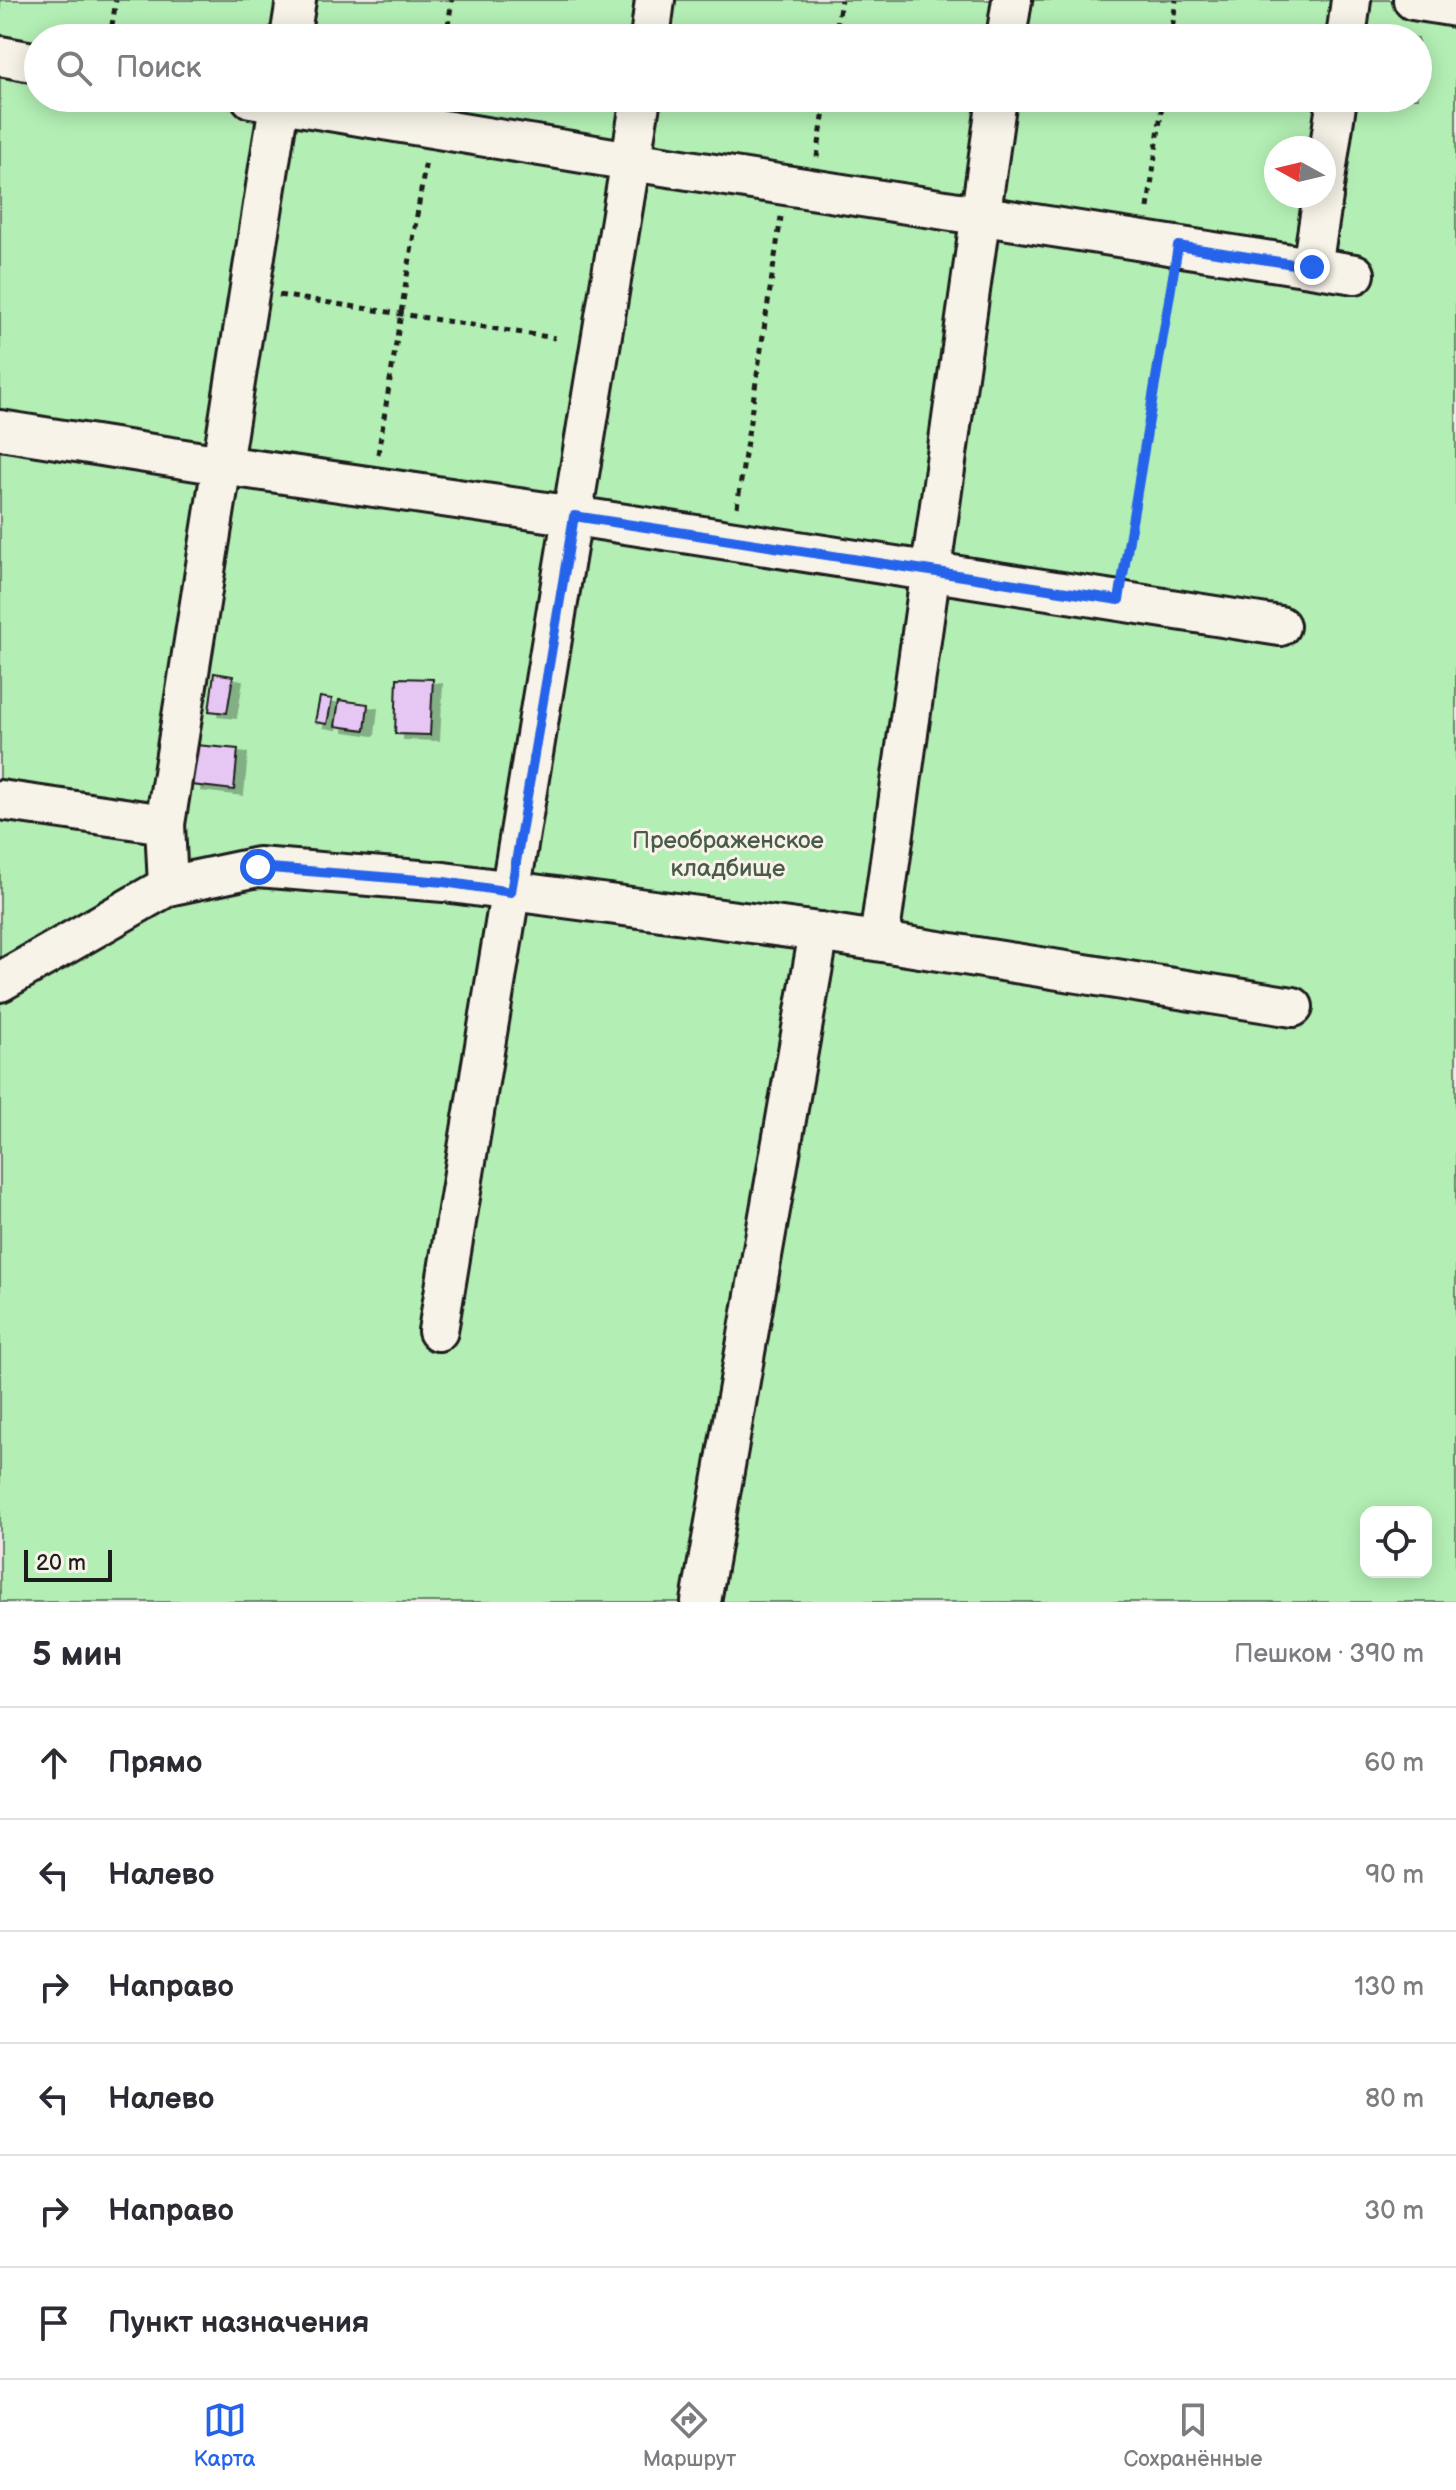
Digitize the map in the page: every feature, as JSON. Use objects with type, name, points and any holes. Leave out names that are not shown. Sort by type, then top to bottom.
[{"type":"lane","points":[[292,24],[296,0]]},
{"type":"lane","points":[[652,24],[655,0]]},
{"type":"lane","points":[[1008,24],[1012,0]]},
{"type":"lane","points":[[1348,24],[1351,0]]},
{"type":"lane","points":[[1413,0],[1456,7]]},
{"type":"lane","points":[[0,56],[24,60]]},
{"type":"lane","points":[[168,886],[165,824],[249,291],[269,112]]},
{"type":"lane","points":[[339,112],[631,161],[1355,274]]},
{"type":"lane","points":[[438,1331],[639,112]]},
{"type":"lane","points":[[879,940],[995,112]]},
{"type":"lane","points":[[1331,136],[1335,112]]},
{"type":"lane","points":[[1312,267],[1321,208]]},
{"type":"lane","points":[[0,430],[1280,626]]},
{"type":"lane","points":[[0,800],[165,824]]},
{"type":"lane","points":[[0,982],[168,886],[258,867],[444,882],[879,940],[1293,1007]]},
{"type":"lane","points":[[701,1602],[819,932]]},
{"type":"path","points":[[112,24],[116,0]]},
{"type":"path","points":[[448,24],[452,0]]},
{"type":"path","points":[[837,24],[841,0]]},
{"type":"path","points":[[1173,24],[1176,0]]},
{"type":"path","points":[[732,540],[799,187],[822,112]]},
{"type":"path","points":[[1119,600],[1161,244],[1163,112]]},
{"type":"path","points":[[373,487],[431,128]]},
{"type":"path","points":[[249,291],[555,338]]},
{"type":"green space","name":"Преображенское кладбище","points":[[0,0],[1456,0],[1456,1602],[0,1602]]},
{"type":"building","points":[[214,673],[233,676],[227,713],[209,711]]},
{"type":"building","points":[[397,678],[433,679],[430,735],[395,734]]},
{"type":"building","points":[[320,697],[332,699],[327,724],[315,722]]},
{"type":"building","points":[[339,700],[368,704],[365,730],[335,726]]},
{"type":"building","points":[[196,745],[238,749],[234,790],[192,785]]},
{"type":"route","points":[[258,867],[444,882],[511,892],[574,516],[1119,600],[1178,246],[1312,267]]}]
